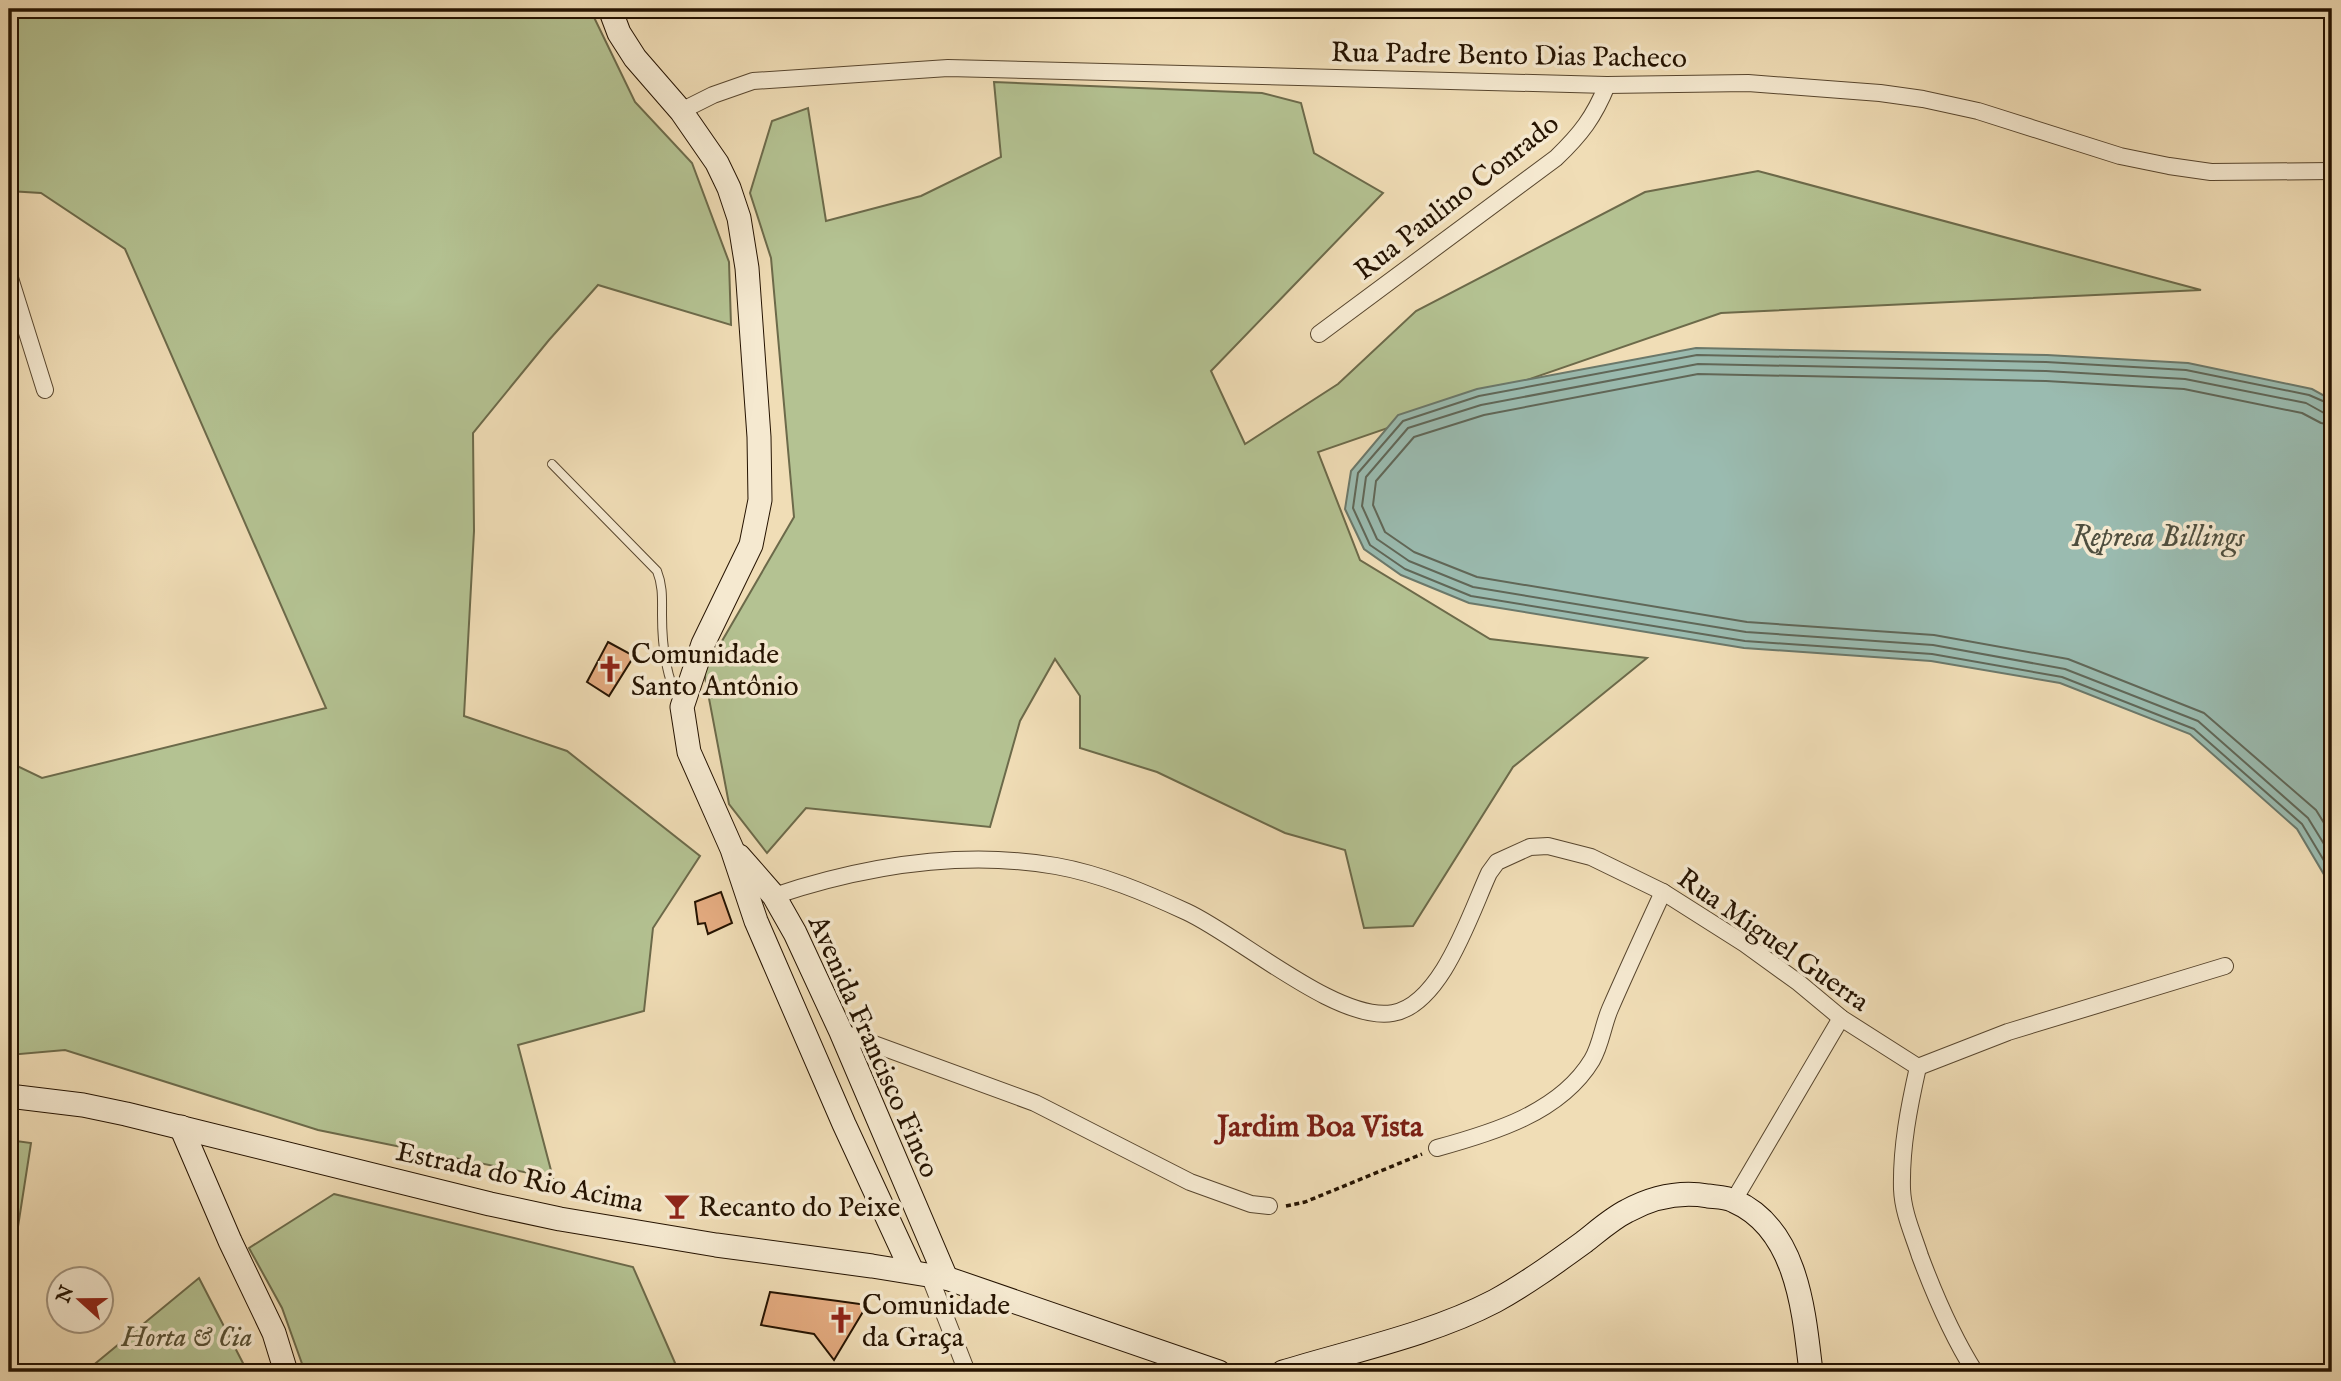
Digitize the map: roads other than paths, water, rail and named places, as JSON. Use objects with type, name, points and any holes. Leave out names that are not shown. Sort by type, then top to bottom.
[{"type":"street","name":"Avenida Francisco Finco","points":[[610,9],[619,33],[635,58],[681,111],[717,163],[739,218],[747,268],[759,438],[760,500],[751,545],[703,644],[682,707],[688,752],[732,849],[756,921],[844,1124],[929,1275]]},
{"type":"street","name":"Rua Padre Bento Dias Pacheco","points":[[681,111],[713,95],[753,81],[948,68],[1607,85],[1748,83],[1923,99],[1978,111],[2120,156],[2169,166],[2211,172],[2332,171]]},
{"type":"street","name":"Rua Paulino Conrado","points":[[1319,334],[1556,158],[1581,134],[1597,110],[1607,85]]},
{"type":"street","points":[[9,275],[45,390]]},
{"type":"street","name":"Rua Miguel Guerra","points":[[774,896],[869,870],[921,863],[1000,860],[1059,867],[1132,888],[1187,912],[1216,927],[1314,990],[1352,1008],[1382,1014],[1396,1013],[1429,992],[1444,972],[1489,873],[1497,862],[1530,847],[1548,846],[1591,857],[1663,892],[1745,944],[1841,1018],[1918,1067]]},
{"type":"street","name":"Avenida Francisco Finco","points":[[732,849],[774,896],[795,933],[841,1032],[967,1372]]},
{"type":"street","points":[[1437,1148],[1479,1137],[1520,1120],[1558,1096],[1582,1074],[1594,1059],[1608,1013],[1663,892]]},
{"type":"street","points":[[756,921],[760,910],[774,896]]},
{"type":"street","points":[[1975,1372],[1961,1351],[1931,1285],[1905,1211],[1902,1190],[1903,1146],[1918,1067],[2008,1032],[2225,966]]},
{"type":"street","points":[[1734,1200],[1841,1018]]},
{"type":"street","points":[[841,1032],[1035,1103],[1190,1182],[1251,1204],[1269,1206]]},
{"type":"street","name":"Estrada do Rio Acima","points":[[9,1096],[83,1105],[560,1219],[716,1245],[929,1275],[1219,1372]]},
{"type":"street","points":[[181,1127],[230,1241],[274,1332],[286,1372]]},
{"type":"street","points":[[1283,1372],[1457,1320],[1550,1267],[1626,1212],[1654,1199],[1678,1193],[1734,1200],[1768,1226],[1786,1256],[1802,1301],[1811,1372]]},
{"type":"lane","points":[[552,464],[657,571],[662,591],[665,659],[671,688],[682,707]]},
{"type":"water","name":"Represa Billings","points":[[1696,348],[2047,355],[2188,363],[2312,389],[2332,400],[2332,888],[2297,829],[2190,734],[2060,683],[1931,661],[1744,648],[1469,603],[1401,575],[1364,549],[1345,509],[1351,471],[1398,415],[1477,389]]},
{"type":"place","name":"Comunidade Santo Antônio","points":[[610,669]]},
{"type":"place","name":"Recanto do Peixe","points":[[677,1206]]},
{"type":"place","name":"Comunidade da Graça","points":[[841,1320]]},
{"type":"district","name":"Jardim Boa Vista","points":[[1320,1126]]},
{"type":"park label","name":"Horta & Cia","points":[[187,1336]]}]
